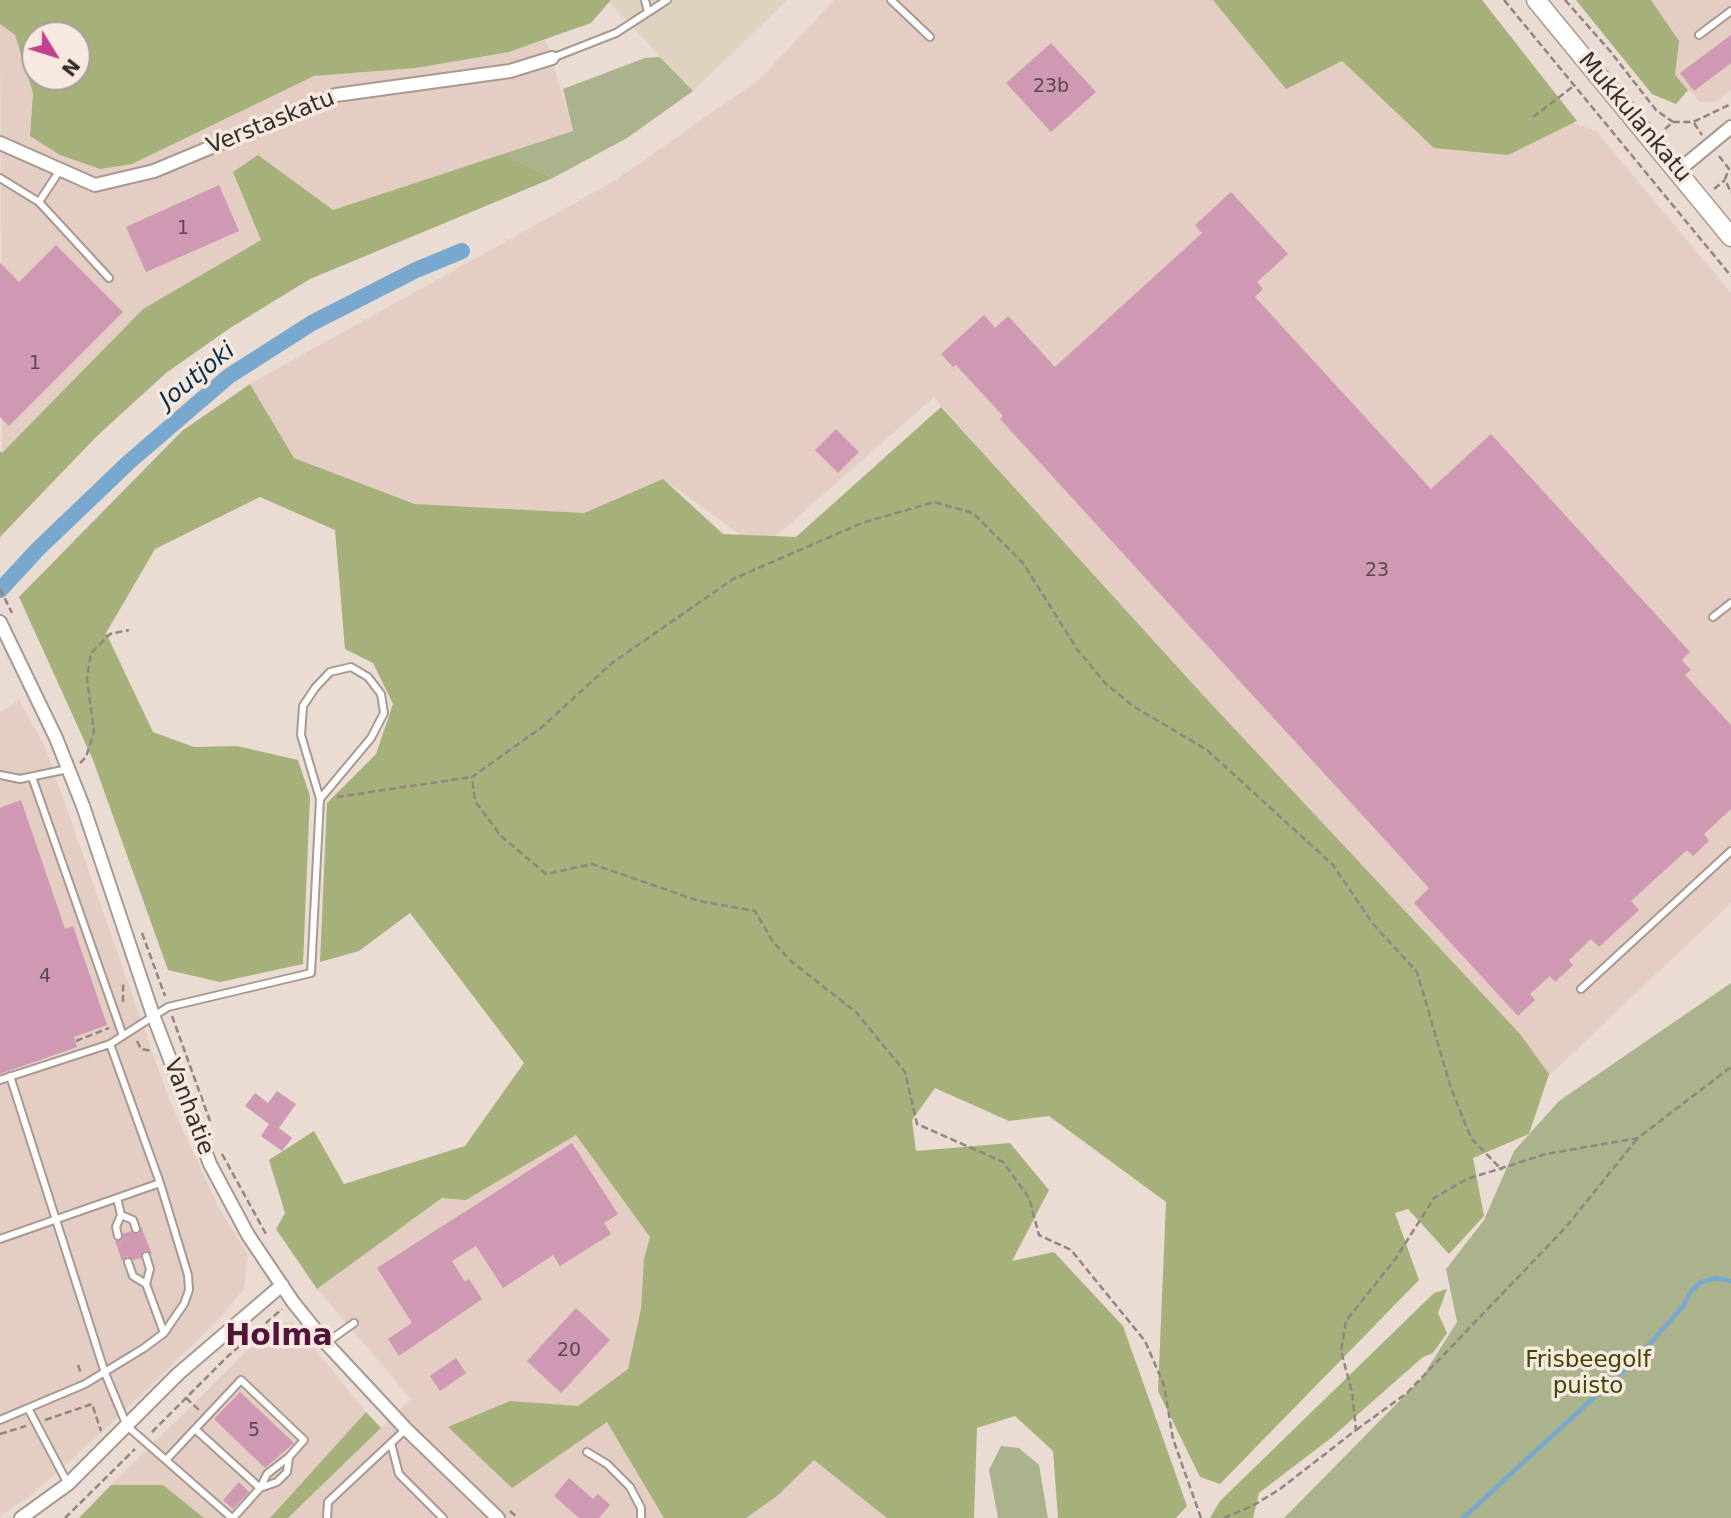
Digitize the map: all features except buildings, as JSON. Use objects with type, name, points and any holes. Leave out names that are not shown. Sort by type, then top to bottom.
[{"type":"street","name":"Mukkulankatu","points":[[1536,0],[1679,170],[1731,237]]},
{"type":"street","name":"Verstaskatu","points":[[0,143],[95,185],[154,171],[336,95],[510,71],[552,58]]},
{"type":"street","points":[[1679,170],[1731,127]]},
{"type":"street","name":"Vanhatie","points":[[0,622],[73,767],[83,806],[153,1016],[210,1164],[248,1235],[293,1302],[326,1343],[406,1429],[503,1513]]},
{"type":"street","points":[[21,1518],[68,1484],[178,1374],[282,1285]]},
{"type":"lane","points":[[645,0],[648,12]]},
{"type":"lane","points":[[552,58],[615,33],[667,0]]},
{"type":"lane","points":[[891,0],[930,37]]},
{"type":"lane","points":[[1699,35],[1731,11]]},
{"type":"lane","points":[[39,202],[60,170]]},
{"type":"lane","points":[[0,178],[39,202],[109,278]]},
{"type":"lane","points":[[1713,617],[1731,603]]},
{"type":"lane","points":[[0,1080],[110,1044],[168,1007],[311,973],[320,799],[301,735],[303,706],[330,672],[351,667],[368,677],[381,694],[384,713],[371,738],[320,799]]},
{"type":"lane","points":[[0,775],[20,779],[73,767]]},
{"type":"lane","points":[[32,777],[123,1036]]},
{"type":"lane","points":[[1581,989],[1731,851]]},
{"type":"lane","points":[[0,1420],[29,1410],[106,1373],[164,1333],[184,1304],[189,1290],[188,1275],[160,1183],[110,1044]]},
{"type":"lane","points":[[10,1076],[106,1373],[127,1426],[144,1441],[233,1518],[260,1488],[267,1474],[289,1457],[304,1440],[241,1380],[166,1460]]},
{"type":"lane","points":[[0,1239],[160,1183]]},
{"type":"lane","points":[[117,1198],[121,1215],[116,1227],[118,1236]]},
{"type":"lane","points":[[121,1215],[133,1220],[136,1229]]},
{"type":"lane","points":[[146,1256],[150,1269],[146,1283],[164,1333]]},
{"type":"lane","points":[[128,1262],[133,1276],[146,1283]]},
{"type":"lane","points":[[326,1343],[354,1323]]},
{"type":"lane","points":[[29,1410],[68,1484]]},
{"type":"lane","points":[[195,1429],[260,1488]]},
{"type":"lane","points":[[327,1518],[328,1502],[406,1429]]},
{"type":"lane","points":[[391,1443],[399,1474],[443,1518]]},
{"type":"lane","points":[[587,1452],[607,1464],[630,1487],[641,1508],[641,1518]]},
{"type":"lane","points":[[260,1488],[277,1482],[287,1472],[289,1457]]},
{"type":"path","points":[[1504,0],[1731,276]]},
{"type":"path","points":[[1565,0],[1610,51],[1656,110],[1673,122],[1693,122],[1731,104]]},
{"type":"path","points":[[1533,117],[1574,85]]},
{"type":"path","points":[[1653,140],[1673,122]]},
{"type":"path","points":[[320,799],[472,777],[542,727],[612,663],[733,579],[862,523],[934,502],[973,513],[1023,563],[1077,649],[1105,683],[1133,706],[1207,750],[1333,865],[1373,924],[1417,972],[1451,1088],[1471,1138],[1502,1170]]},
{"type":"path","points":[[0,589],[15,619]]},
{"type":"path","points":[[73,767],[86,757],[94,732],[87,678],[91,653],[110,634],[129,630]]},
{"type":"path","points":[[73,767],[76,755]]},
{"type":"path","points":[[472,777],[475,802],[501,836],[546,874],[592,864],[699,901],[755,911],[773,942],[792,962],[856,1012],[905,1072],[917,1124],[1003,1162],[1029,1198],[1039,1235],[1070,1250],[1145,1341],[1164,1385],[1173,1439],[1201,1518]]},
{"type":"path","points":[[142,932],[212,1127]]},
{"type":"path","points":[[76,1041],[119,1024]]},
{"type":"path","points":[[1224,1518],[1254,1505],[1280,1489],[1407,1392],[1566,1227],[1638,1138],[1731,1067]]},
{"type":"path","points":[[1356,1430],[1352,1392],[1341,1351],[1346,1321],[1396,1258],[1434,1198],[1467,1179],[1563,1149],[1638,1138]]},
{"type":"path","points":[[221,1152],[270,1242]]},
{"type":"path","points":[[65,1518],[227,1357],[293,1302]]},
{"type":"path","points":[[50,1419],[92,1404],[102,1435]]},
{"type":"path","points":[[0,1434],[24,1427]]},
{"type":"path","points":[[503,1513],[518,1518]]},
{"type":"shaded area","points":[[611,0],[787,0],[693,91],[610,3]]},
{"type":"shaded area","points":[[834,0],[1225,0],[1231,7],[1596,131],[1731,293],[1731,903],[1538,1086],[934,397],[761,549],[663,479],[584,513],[416,504],[294,458],[250,384],[616,180],[761,78]]},
{"type":"shaded area","points":[[1651,0],[1731,0],[1731,90],[1714,102],[1701,102],[1688,90],[1675,75],[1678,41]]},
{"type":"shaded area","points":[[0,24],[15,35],[21,54],[21,91],[33,93],[30,136],[132,164],[314,76],[416,68],[509,52],[546,40],[573,131],[284,226],[143,309],[2,453]]},
{"type":"shaded area","points":[[19,700],[45,747],[170,1102],[220,1210],[248,1254],[244,1289],[216,1322],[99,1435],[30,1496],[0,1516],[0,713]]},
{"type":"shaded area","points":[[583,1097],[903,1518],[288,1518],[411,1399],[317,1289]]},
{"type":"shaded area","points":[[286,1322],[294,1323],[366,1412],[270,1518],[204,1518],[163,1485],[111,1485],[271,1327]]},
{"type":"green space","points":[[0,0],[611,0],[591,23],[509,52],[416,68],[314,76],[132,164],[100,169],[60,155],[30,136],[32,91],[91,91],[91,21],[21,21],[21,54],[15,35],[0,24]]},
{"type":"green space","points":[[1213,0],[1482,0],[1577,121],[1508,155],[1434,148],[1342,61],[1286,89]]},
{"type":"green space","points":[[1576,0],[1651,0],[1679,41],[1675,75],[1688,90],[1676,104],[1652,94]]},
{"type":"green space","points":[[660,57],[693,91],[627,138],[553,178],[503,154],[573,131],[563,89],[645,58]]},
{"type":"green space","points":[[503,154],[553,178],[310,279],[230,328],[166,373],[96,437],[0,537],[0,451],[2,453],[143,309],[261,240],[233,172],[258,155],[333,210]]},
{"type":"green space","points":[[250,384],[294,458],[415,504],[584,513],[663,479],[723,534],[796,537],[941,407],[1201,693],[1520,1034],[1549,1074],[1529,1134],[1473,1158],[1484,1216],[1449,1254],[1408,1209],[1395,1213],[1419,1280],[1220,1484],[1200,1477],[1158,1391],[1166,1202],[1049,1116],[1009,1121],[935,1088],[912,1120],[916,1151],[1010,1143],[1049,1190],[1012,1261],[1054,1252],[1123,1326],[1187,1506],[1176,1518],[1058,1518],[1053,1451],[1015,1416],[977,1428],[974,1518],[887,1518],[814,1460],[777,1496],[746,1518],[664,1518],[607,1422],[512,1488],[448,1427],[510,1401],[578,1406],[628,1369],[641,1309],[644,1259],[650,1237],[576,1135],[466,1200],[442,1198],[317,1289],[276,1229],[285,1213],[269,1160],[314,1131],[344,1184],[465,1146],[524,1063],[410,913],[359,951],[320,962],[327,803],[376,754],[393,704],[373,663],[345,649],[335,530],[260,497],[155,549],[106,633],[153,732],[194,747],[237,746],[298,760],[310,796],[303,964],[220,982],[168,970],[93,760],[19,597],[182,431]]},
{"type":"green space","name":"Frisbeegolf puisto","points":[[1731,983],[1731,1518],[1284,1518],[1421,1379],[1457,1322],[1446,1269],[1484,1220],[1514,1151],[1559,1101]]},
{"type":"green space","points":[[1447,1289],[1438,1313],[1447,1333],[1433,1353],[1423,1357],[1331,1438],[1259,1493],[1253,1518],[1210,1518],[1220,1501],[1434,1293]]},
{"type":"green space","points":[[366,1412],[381,1428],[288,1518],[270,1518]]},
{"type":"green space","points":[[1001,1446],[1019,1448],[1039,1465],[1048,1518],[998,1518],[989,1470]]},
{"type":"green space","points":[[111,1485],[163,1485],[204,1518],[79,1518]]},
{"type":"waterway","name":"Joutjoki","points":[[0,590],[38,549],[129,462],[229,376],[312,323],[416,270],[462,251]]},
{"type":"waterway","points":[[1463,1518],[1639,1356],[1701,1282],[1717,1278],[1731,1281]]},
{"type":"district","name":"Holma","points":[[279,1337]]}]
